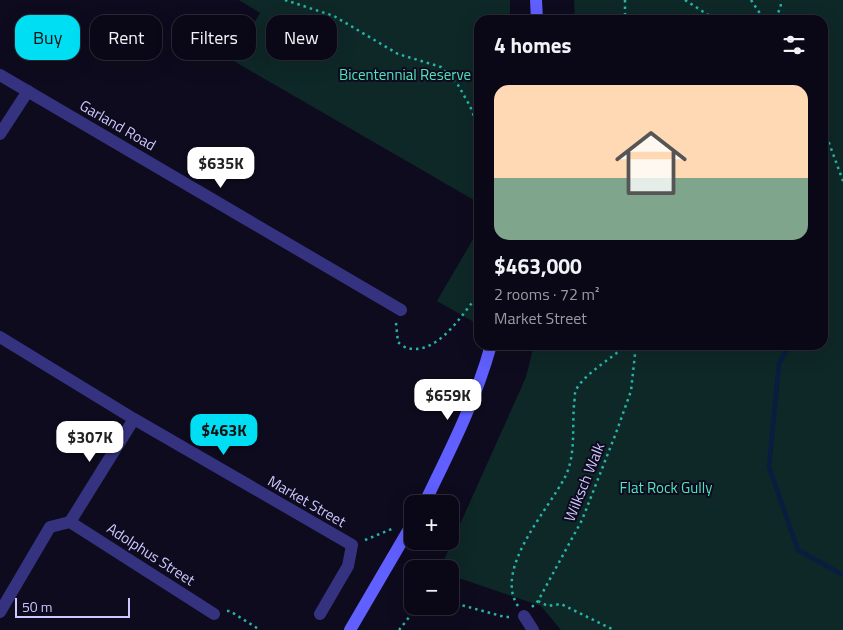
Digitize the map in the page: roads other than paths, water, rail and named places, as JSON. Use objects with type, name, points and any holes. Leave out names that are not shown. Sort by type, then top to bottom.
[{"type":"main road","points":[[536,0],[537,15]]},
{"type":"main road","points":[[428,495],[472,398],[489,350]]},
{"type":"main road","points":[[350,630],[404,538]]},
{"type":"street","name":"Garland Road","points":[[0,75],[401,310]]},
{"type":"street","points":[[0,134],[28,91]]},
{"type":"street","name":"Market Street","points":[[0,337],[134,419],[352,546],[348,566],[320,614]]},
{"type":"street","points":[[0,612],[50,527],[70,522],[134,419]]},
{"type":"street","name":"Adolphus Street","points":[[70,522],[214,614]]},
{"type":"street","points":[[524,616],[533,630]]},
{"type":"waterway","points":[[786,350],[779,364],[769,467],[798,550],[843,575]]},
{"type":"park label","name":"Bicentennial Reserve","points":[[405,74]]},
{"type":"park label","name":"Flat Rock Gully","points":[[666,487]]}]
